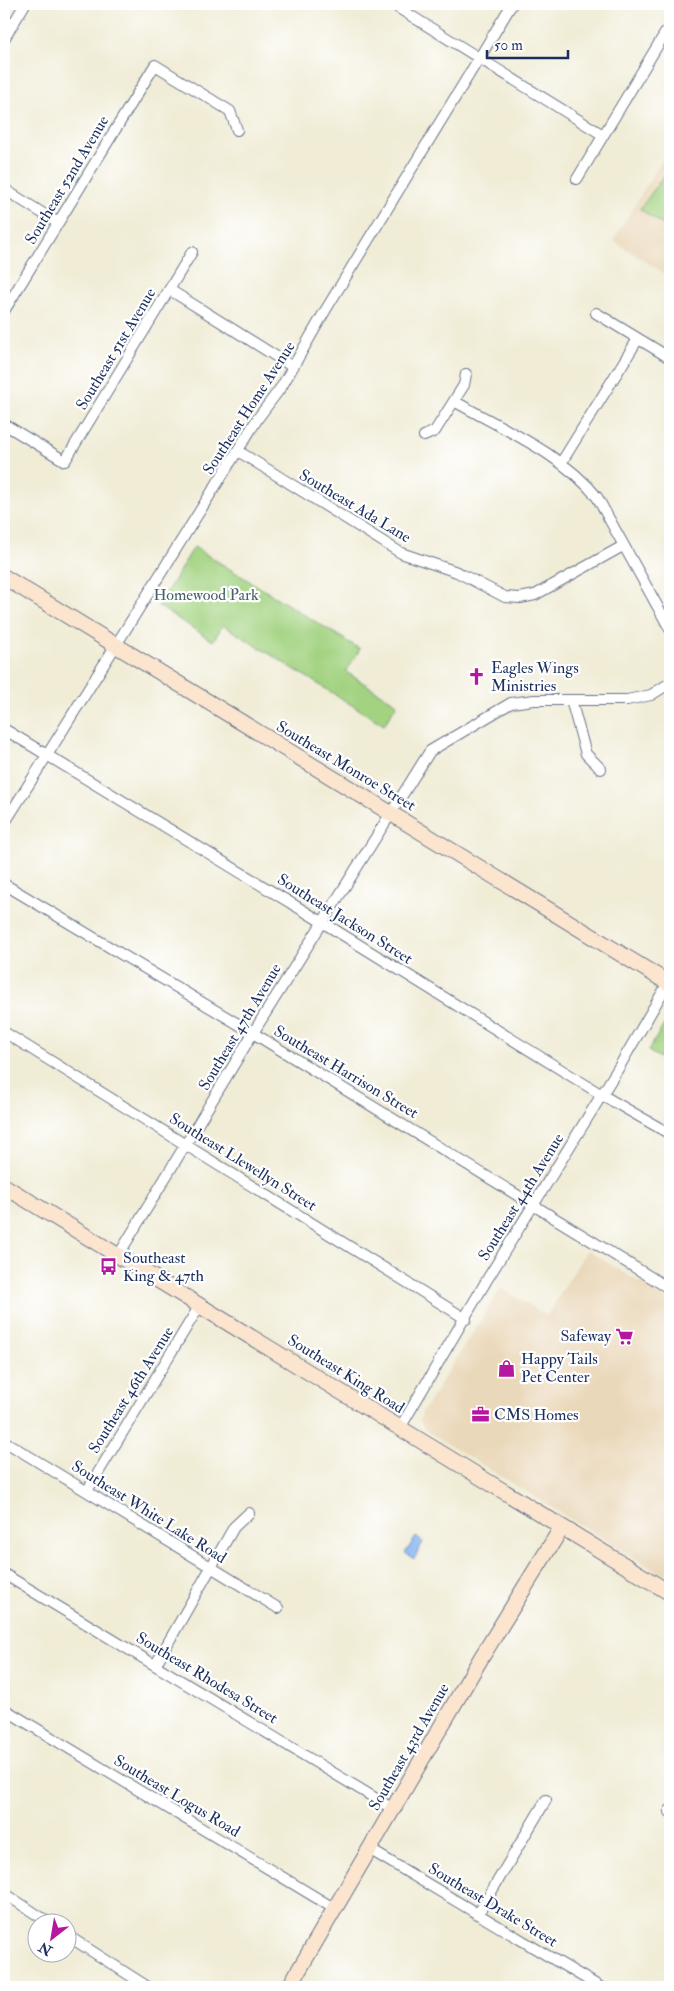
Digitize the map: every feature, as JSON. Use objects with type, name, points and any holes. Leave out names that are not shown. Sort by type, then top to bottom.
[{"type":"street","points":[[4,39],[25,4]]},
{"type":"street","points":[[392,4],[603,135]]},
{"type":"street","name":"Southeast Home Avenue","points":[[4,824],[238,451],[293,367],[324,311],[512,4]]},
{"type":"street","points":[[577,179],[670,24]]},
{"type":"street","name":"Southeast 52nd Avenue","points":[[4,311],[155,64],[230,112],[237,130]]},
{"type":"street","points":[[4,189],[58,223]]},
{"type":"street","name":"Southeast 51st Avenue","points":[[4,424],[65,461],[192,252]]},
{"type":"street","points":[[170,290],[293,367]]},
{"type":"street","points":[[596,313],[670,358]]},
{"type":"street","points":[[561,464],[638,339]]},
{"type":"street","points":[[424,436],[435,431],[464,385],[466,374]]},
{"type":"street","points":[[454,401],[577,474],[597,497],[670,629]]},
{"type":"street","name":"Southeast Ada Lane","points":[[238,451],[401,553],[457,572],[505,597],[520,598],[535,595],[623,546]]},
{"type":"street","name":"Southeast Monroe Street","points":[[4,577],[669,984]]},
{"type":"street","name":"Southeast 47th Avenue","points":[[118,1256],[253,1033],[420,764],[439,744],[511,703],[628,700],[643,698],[670,683]]},
{"type":"street","points":[[571,700],[586,754],[602,769]]},
{"type":"street","name":"Southeast Jackson Street","points":[[4,730],[322,922],[602,1095],[670,1134]]},
{"type":"street","name":"Southeast Harrison Street","points":[[4,884],[253,1033],[670,1289]]},
{"type":"street","name":"Southeast 44th Avenue","points":[[400,1428],[669,984]]},
{"type":"street","name":"Southeast Llewellyn Street","points":[[4,1032],[466,1319]]},
{"type":"street","name":"Southeast King Road","points":[[4,1186],[670,1593]]},
{"type":"street","name":"Southeast 46th Avenue","points":[[87,1491],[200,1305]]},
{"type":"street","name":"Southeast White Lake Road","points":[[4,1442],[278,1608]]},
{"type":"street","points":[[156,1664],[234,1527],[249,1513]]},
{"type":"street","name":"Southeast 43rd Avenue","points":[[289,1987],[485,1651],[562,1527]]},
{"type":"street","name":"Southeast Rhodesa Street","points":[[4,1574],[156,1664],[393,1809]]},
{"type":"street","name":"Southeast Logus Road","points":[[4,1709],[335,1909]]},
{"type":"street","points":[[478,1914],[546,1800]]},
{"type":"street","name":"Southeast Drake Street","points":[[369,1849],[600,1987]]},
{"type":"street","points":[[4,1893],[36,1914]]},
{"type":"street","points":[[78,1942],[148,1987]]},
{"type":"shaded area","points":[[670,147],[670,277],[613,241]]},
{"type":"shaded area","points":[[587,1250],[670,1301],[670,1574],[659,1573],[425,1430],[420,1421],[422,1413],[501,1288],[547,1316]]},
{"type":"green space","points":[[668,170],[670,172],[670,230],[640,209]]},
{"type":"green space","name":"Homewood Park","points":[[194,547],[360,649],[346,672],[397,704],[384,725],[223,625],[213,641],[158,606]]},
{"type":"green space","points":[[670,1015],[670,1064],[648,1051]]},
{"type":"water","points":[[416,1537],[423,1542],[414,1559],[405,1553]]},
{"type":"place","name":"Eagles Wings Ministries","points":[[477,677]]},
{"type":"place","name":"Southeast King & 47th","points":[[109,1267]]},
{"type":"place","name":"Safeway","points":[[625,1336]]},
{"type":"place","name":"Happy Tails Pet Center","points":[[507,1368]]},
{"type":"place","name":"CMS Homes","points":[[480,1415]]}]
